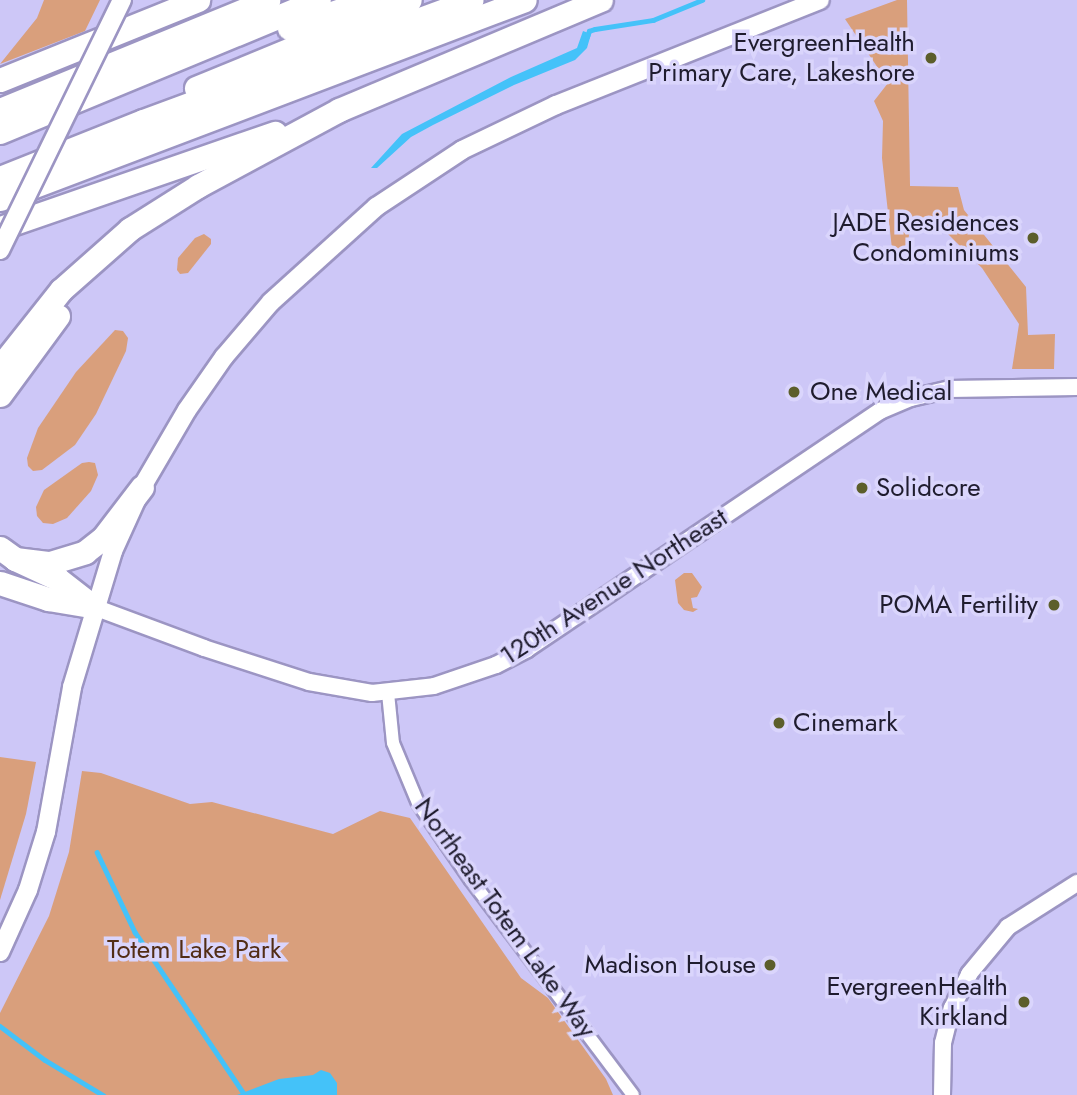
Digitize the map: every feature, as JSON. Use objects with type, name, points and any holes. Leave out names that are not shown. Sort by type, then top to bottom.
[{"type":"highway","points":[[0,80],[198,0]]},
{"type":"highway","points":[[0,110],[268,0]]},
{"type":"highway","points":[[0,132],[319,0]]},
{"type":"highway","points":[[179,56],[214,53],[369,0]]},
{"type":"highway","points":[[143,121],[187,93],[272,55],[410,0]]},
{"type":"highway","points":[[0,178],[143,121],[471,0]]},
{"type":"highway","points":[[0,199],[525,0]]},
{"type":"highway","points":[[0,228],[339,110],[601,0]]},
{"type":"highway","points":[[0,367],[61,290],[130,229],[198,187],[339,110]]},
{"type":"highway","points":[[0,395],[58,316],[100,271],[198,187]]},
{"type":"highway","points":[[8,553],[50,563],[85,552],[103,538],[142,487]]},
{"type":"highway","points":[[8,553],[58,579],[94,607]]},
{"type":"highway","points":[[0,583],[48,599],[94,607]]},
{"type":"main road","points":[[0,250],[122,0]]},
{"type":"main road","points":[[0,952],[28,890],[44,842],[72,687],[113,551],[142,487],[187,410],[224,357],[271,302],[327,248],[407,184],[508,126],[820,0]]},
{"type":"street","name":"120th Avenue Northeast","points":[[94,607],[272,672],[337,688],[388,693],[450,682],[527,649],[889,407],[930,392],[972,386],[1077,387]]},
{"type":"street","name":"Northeast Totem Lake Way","points":[[388,693],[393,743],[418,803],[471,880],[633,1095]]},
{"type":"street","points":[[942,1095],[943,1043],[952,1008],[969,974],[1008,927],[1077,883]]},
{"type":"green space","points":[[44,0],[100,0],[85,31],[0,64],[37,18]]},
{"type":"green space","points":[[897,0],[907,0],[910,186],[958,187],[964,210],[1026,287],[1028,335],[1055,334],[1054,369],[1012,369],[1019,324],[982,268],[944,230],[911,224],[906,252],[893,258],[882,158],[883,121],[874,101],[888,83],[845,19]]},
{"type":"green space","points":[[204,234],[211,239],[211,244],[188,273],[180,274],[177,270],[178,258],[195,238]]},
{"type":"green space","points":[[115,330],[123,331],[128,338],[126,351],[96,414],[75,445],[42,470],[33,471],[28,466],[27,458],[38,428],[76,372]]},
{"type":"green space","points":[[82,463],[95,463],[98,475],[91,491],[67,518],[53,524],[43,523],[37,516],[36,507],[44,490]]},
{"type":"green space","points":[[684,573],[692,573],[702,587],[697,597],[691,598],[693,608],[698,609],[693,612],[684,610],[678,603],[675,580]]},
{"type":"green space","points":[[0,757],[36,762],[26,814],[0,900]]},
{"type":"green space","name":"Totem Lake Park","points":[[82,771],[101,773],[190,804],[212,802],[333,834],[380,811],[410,818],[521,978],[548,998],[606,1079],[613,1095],[0,1095],[0,1013],[49,916],[69,852]]},
{"type":"water","points":[[583,31],[591,34],[587,48],[575,60],[514,85],[433,125],[411,137],[377,168],[371,168],[402,134],[511,77],[577,48]]},
{"type":"water","points":[[321,1070],[330,1073],[337,1083],[337,1095],[237,1095],[279,1079],[313,1075]]},
{"type":"waterway","points":[[587,37],[589,31],[595,29],[653,20],[702,0]]},
{"type":"waterway","points":[[97,852],[135,932],[245,1095]]},
{"type":"waterway","points":[[0,1026],[45,1060],[103,1095]]},
{"type":"place","name":"EvergreenHealth Primary Care, Lakeshore","points":[[931,58]]},
{"type":"place","name":"JADE Residences Condominiums","points":[[1033,238]]},
{"type":"place","name":"One Medical","points":[[794,392]]},
{"type":"place","name":"Solidcore","points":[[862,488]]},
{"type":"place","name":"POMA Fertility","points":[[1054,605]]},
{"type":"place","name":"Cinemark","points":[[779,723]]},
{"type":"place","name":"Madison House","points":[[770,965]]},
{"type":"place","name":"EvergreenHealth Kirkland","points":[[1024,1002]]}]
